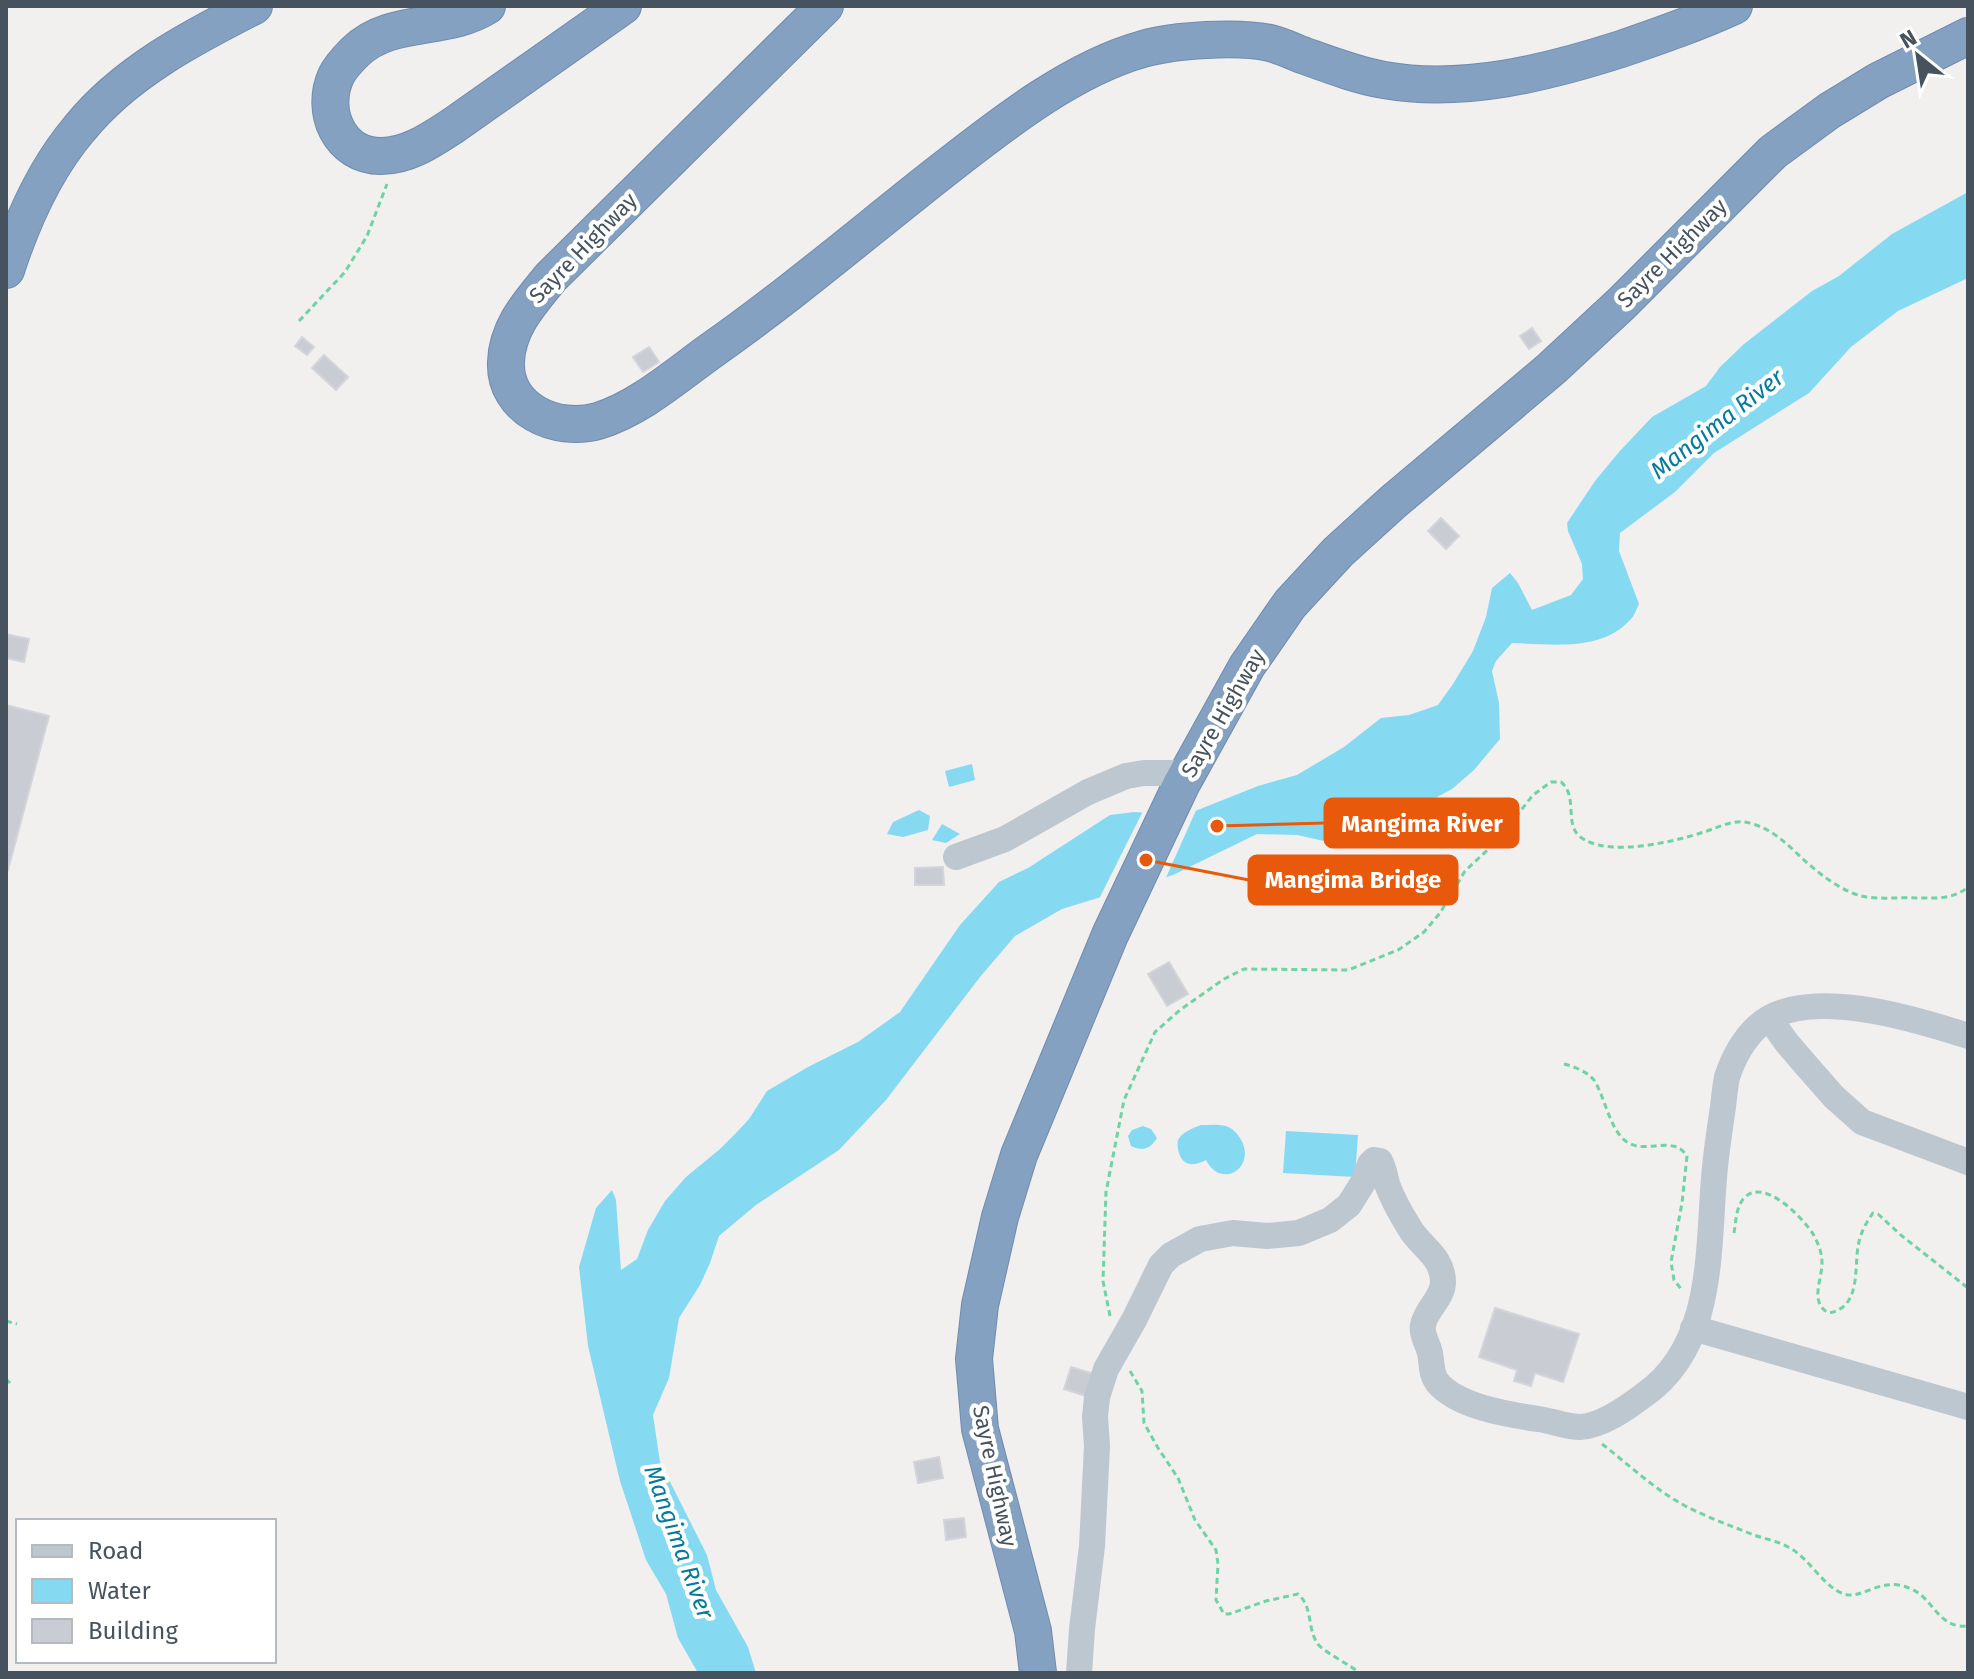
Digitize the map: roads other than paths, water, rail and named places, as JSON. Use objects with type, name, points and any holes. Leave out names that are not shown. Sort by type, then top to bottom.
[{"type":"highway","points":[[6,270],[39,192],[79,128],[145,68],[254,6]]},
{"type":"highway","points":[[487,6],[456,20],[384,34],[359,48],[336,76],[330,101],[331,119],[350,147],[362,153],[384,156],[425,143],[623,6]]},
{"type":"highway","name":"Sayre Highway","points":[[825,6],[551,277],[520,315],[511,335],[505,376],[515,396],[531,411],[549,420],[571,425],[597,421],[641,400],[731,337],[999,126],[1098,66],[1144,48],[1227,39],[1270,43],[1384,80],[1438,85],[1492,81],[1576,63],[1668,33],[1734,6]]},
{"type":"highway","name":"Sayre Highway","points":[[1038,1673],[1033,1631],[980,1429],[974,1359],[983,1290],[1019,1155],[1110,935],[1184,779],[1256,654],[1290,604],[1338,552],[1563,358],[1773,152],[1829,111],[1878,81],[1968,36]]},
{"type":"street","points":[[956,857],[1005,839],[1088,792],[1126,776],[1144,773],[1184,779]]},
{"type":"street","points":[[1079,1673],[1092,1546],[1097,1397],[1106,1369],[1161,1265],[1171,1255],[1200,1239],[1233,1233],[1267,1236],[1299,1233],[1330,1220],[1349,1205],[1364,1181],[1370,1164],[1374,1160],[1380,1161],[1409,1227],[1431,1251],[1443,1276],[1443,1287],[1422,1327],[1437,1382],[1470,1403],[1580,1427],[1622,1411],[1655,1388],[1677,1365],[1703,1299],[1727,1078],[1744,1042],[1758,1026],[1769,1018],[1800,1008],[1845,1007],[1910,1017],[1968,1036]]},
{"type":"street","points":[[1769,1018],[1824,1086],[1862,1122],[1968,1162]]},
{"type":"street","points":[[1693,1328],[1968,1407]]},
{"type":"water","points":[[1968,192],[1968,278],[1898,311],[1851,347],[1809,393],[1714,453],[1675,492],[1620,533],[1619,551],[1639,604],[1632,618],[1617,631],[1589,642],[1558,645],[1512,643],[1496,661],[1492,671],[1499,703],[1500,739],[1474,770],[1452,789],[1424,804],[1390,810],[1324,841],[1297,835],[1257,834],[1173,875],[1062,909],[1015,936],[886,1100],[839,1150],[756,1205],[719,1236],[700,1285],[679,1318],[669,1378],[653,1415],[660,1462],[707,1555],[716,1590],[748,1647],[756,1673],[698,1673],[678,1638],[666,1594],[646,1560],[620,1481],[588,1346],[579,1267],[596,1208],[612,1190],[616,1200],[621,1270],[637,1259],[648,1230],[665,1201],[686,1177],[737,1132],[767,1091],[858,1042],[900,1012],[960,925],[999,882],[1028,868],[1110,815],[1134,812],[1185,815],[1258,786],[1297,775],[1344,747],[1381,718],[1409,715],[1438,705],[1473,651],[1486,617],[1492,588],[1510,573],[1532,610],[1571,595],[1583,579],[1582,564],[1567,523],[1595,481],[1652,417],[1706,386],[1744,344],[1892,234]]},
{"type":"water","points":[[972,764],[975,780],[949,787],[945,771]]},
{"type":"water","points":[[919,810],[930,816],[928,830],[903,837],[887,834],[893,822]]},
{"type":"water","points":[[942,824],[960,834],[946,843],[932,840]]},
{"type":"water","points":[[1201,1125],[1226,1126],[1239,1136],[1245,1158],[1236,1171],[1221,1174],[1206,1160],[1190,1164],[1183,1161],[1178,1140]]},
{"type":"water","points":[[1143,1126],[1151,1129],[1157,1138],[1146,1148],[1139,1149],[1131,1146],[1128,1136],[1132,1130]]},
{"type":"water","points":[[1286,1131],[1358,1135],[1355,1177],[1283,1173]]},
{"type":"place","name":"Mangima River","points":[[1217,826]]},
{"type":"place","name":"Mangima Bridge","points":[[1146,860]]}]
